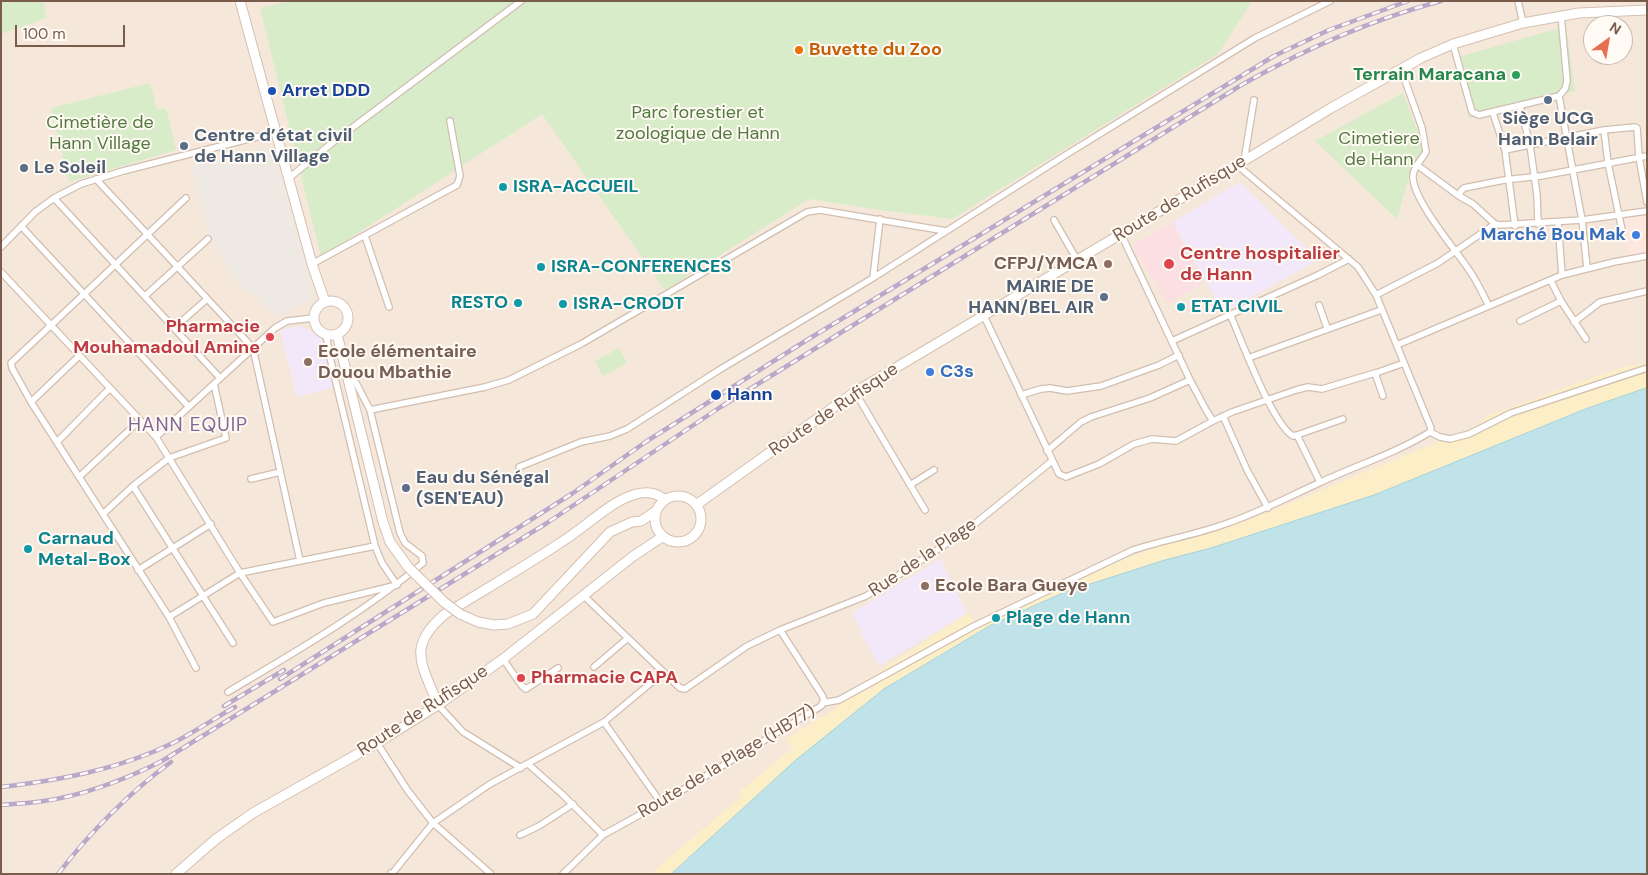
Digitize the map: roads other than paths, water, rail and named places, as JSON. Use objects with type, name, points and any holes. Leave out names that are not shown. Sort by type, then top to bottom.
[{"type":"main road","points":[[240,1],[312,264],[325,302]]},
{"type":"main road","name":"Route de Rufisque","points":[[696,505],[855,392],[1331,108],[1401,69],[1453,44],[1523,23],[1579,12],[1647,10]]},
{"type":"main road","points":[[325,302],[338,302],[347,312],[346,325],[337,334],[326,334],[318,328],[314,318],[317,308],[325,302]]},
{"type":"main road","points":[[337,334],[390,542],[408,567],[444,602],[460,614],[478,622],[494,625],[508,624],[533,614],[610,532],[632,522],[641,521],[656,511],[665,500],[678,496],[685,497],[696,505],[701,519],[696,534],[684,542],[676,543],[662,537],[654,520],[656,511]]},
{"type":"main road","points":[[438,705],[421,660],[420,647],[424,635],[444,614],[563,541],[623,499],[634,494],[648,492],[660,495],[665,500]]},
{"type":"main road","points":[[641,521],[656,527]]},
{"type":"main road","name":"Route de Rufisque","points":[[176,874],[216,839],[253,813],[377,743],[438,705],[503,658],[632,557],[662,537]]},
{"type":"street","points":[[288,178],[332,142],[520,1]]},
{"type":"street","points":[[519,467],[581,442],[610,436],[627,429],[719,370],[873,278],[1255,38],[1330,1]]},
{"type":"street","points":[[1518,1],[1523,23]]},
{"type":"street","points":[[1453,44],[1472,112],[1479,115],[1493,113],[1558,96],[1565,89],[1566,81],[1561,15]]},
{"type":"street","points":[[1401,69],[1422,128],[1426,152],[1413,175],[1421,201],[1429,216],[1472,275],[1489,306]]},
{"type":"street","points":[[1558,96],[1582,220],[1587,268]]},
{"type":"street","points":[[822,703],[839,700],[974,626],[1133,550],[1156,542],[1223,525],[1268,508],[1320,482],[1406,446],[1430,432],[1432,428],[1376,296],[1358,267],[1241,163],[1254,100]]},
{"type":"street","points":[[1520,106],[1530,145],[1537,195],[1538,224]]},
{"type":"street","points":[[1493,113],[1505,150],[1515,226]]},
{"type":"street","points":[[312,264],[457,185],[460,176],[450,121]]},
{"type":"street","points":[[1505,150],[1604,130],[1635,127],[1647,202]]},
{"type":"street","points":[[1604,130],[1608,163],[1622,230]]},
{"type":"street","points":[[1,247],[21,226],[54,198],[81,184],[123,171],[276,132]]},
{"type":"street","points":[[1459,196],[1464,188],[1647,156]]},
{"type":"street","points":[[1417,165],[1473,204],[1495,224],[1503,226],[1582,220],[1647,212]]},
{"type":"street","points":[[96,179],[252,348],[300,561]]},
{"type":"street","points":[[54,198],[220,378]]},
{"type":"street","points":[[186,198],[11,363],[31,402],[169,617],[196,668]]},
{"type":"street","points":[[370,410],[485,387],[509,380],[581,344],[807,212],[820,210],[946,231]]},
{"type":"street","points":[[873,278],[880,219]]},
{"type":"street","points":[[1054,220],[1077,260]]},
{"type":"street","points":[[1558,222],[1562,275]]},
{"type":"street","points":[[1376,296],[1438,263],[1495,224]]},
{"type":"street","points":[[21,226],[189,407]]},
{"type":"street","points":[[1121,234],[1190,380],[1213,421]]},
{"type":"street","points":[[365,236],[389,307]]},
{"type":"street","points":[[145,296],[208,239]]},
{"type":"street","points":[[1397,346],[1562,275],[1647,256]]},
{"type":"street","points":[[1172,341],[1349,259]]},
{"type":"street","points":[[1,272],[156,437],[240,573],[273,622],[324,603],[397,585]]},
{"type":"street","points":[[1551,281],[1561,301],[1586,339]]},
{"type":"street","points":[[1574,322],[1600,302],[1647,290]]},
{"type":"street","points":[[174,328],[207,299]]},
{"type":"street","points":[[1520,321],[1561,301]]},
{"type":"street","points":[[1319,304],[1327,328]]},
{"type":"street","points":[[1248,358],[1381,310]]},
{"type":"street","points":[[1230,314],[1268,401],[1278,420],[1290,434],[1297,436],[1343,419]]},
{"type":"street","points":[[984,316],[1058,474],[1066,477],[1099,464],[1134,444],[1152,439],[1176,441],[1223,416],[1304,387],[1322,389],[1404,363]]},
{"type":"street","points":[[156,437],[275,328],[287,321],[314,318]]},
{"type":"street","points":[[326,334],[376,546],[382,564],[397,585]]},
{"type":"street","points":[[329,353],[341,351]]},
{"type":"street","points":[[31,402],[80,356]]},
{"type":"street","points":[[1021,395],[1041,389],[1067,391],[1101,386],[1159,366],[1179,356]]},
{"type":"street","points":[[1430,432],[1450,439],[1469,434],[1511,413],[1647,368]]},
{"type":"street","points":[[1376,373],[1383,396]]},
{"type":"street","points":[[228,692],[324,635],[397,585],[423,563],[422,556],[405,544],[400,533],[370,410],[356,380],[352,375],[346,375]]},
{"type":"street","points":[[1047,451],[1086,420],[1150,398],[1190,380]]},
{"type":"street","points":[[103,514],[133,486],[169,458],[226,438],[214,384]]},
{"type":"street","points":[[57,442],[110,388]]},
{"type":"street","points":[[855,392],[925,510]]},
{"type":"street","points":[[1223,416],[1247,470],[1268,508]]},
{"type":"street","points":[[80,477],[140,420]]},
{"type":"street","points":[[1297,436],[1320,482]]},
{"type":"street","name":"Rue de la Plage","points":[[664,672],[680,688],[685,688],[748,646],[780,630],[866,596],[966,531],[1052,461]]},
{"type":"street","points":[[910,485],[934,470]]},
{"type":"street","points":[[251,479],[280,472]]},
{"type":"street","points":[[133,486],[233,643]]},
{"type":"street","points":[[138,570],[211,524]]},
{"type":"street","points":[[169,617],[240,573],[376,546]]},
{"type":"street","points":[[392,872],[433,823],[490,784],[604,722],[664,672],[584,596]]},
{"type":"street","name":"Route de la Plage (HB77)","points":[[563,874],[603,836],[821,706],[822,695],[780,630]]},
{"type":"street","points":[[594,667],[628,638]]},
{"type":"street","points":[[503,658],[526,689],[558,668]]},
{"type":"street","points":[[438,705],[463,732],[521,768]]},
{"type":"street","points":[[604,722],[661,803]]},
{"type":"street","points":[[377,743],[408,791],[433,823],[491,874]]},
{"type":"street","points":[[528,764],[573,804],[603,836]]},
{"type":"street","points":[[520,835],[539,826],[573,804]]},
{"type":"water","points":[[1647,388],[1647,874],[671,874],[797,759],[884,689],[991,625],[1065,592],[1165,560],[1211,548],[1374,495],[1588,408]]},
{"type":"railway","points":[[280,679],[573,493],[647,441],[807,340],[1274,56],[1329,30],[1408,1]]},
{"type":"railway","points":[[1,805],[44,801],[90,791],[162,761],[547,523],[719,408],[1243,84],[1339,36],[1389,17],[1441,1]]},
{"type":"railway","points":[[224,706],[284,670]]},
{"type":"railway","points":[[1,787],[68,777],[133,759],[175,742],[235,707]]},
{"type":"railway","points":[[58,874],[111,814],[171,762]]},
{"type":"place","name":"Buvette du Zoo","points":[[799,50]]},
{"type":"place","name":"Terrain Maracana","points":[[1516,75]]},
{"type":"place","name":"Arret DDD","points":[[272,91]]},
{"type":"place","name":"Siège UCG Hann Belair","points":[[1548,100]]},
{"type":"place","name":"Centre d’état civil de Hann Village","points":[[184,146]]},
{"type":"place","name":"Le Soleil","points":[[24,168]]},
{"type":"place","name":"ISRA-ACCUEIL","points":[[503,187]]},
{"type":"place","name":"Marché Bou Mak","points":[[1636,235]]},
{"type":"place","name":"CFPJ/YMCA","points":[[1108,264]]},
{"type":"place","name":"Centre hospitalier de Hann","points":[[1169,264]]},
{"type":"place","name":"ISRA-CONFERENCES","points":[[541,267]]},
{"type":"place","name":"MAIRIE DE HANN/BEL AIR","points":[[1104,297]]},
{"type":"place","name":"RESTO","points":[[518,303]]},
{"type":"place","name":"ISRA-CRODT","points":[[563,304]]},
{"type":"place","name":"ETAT CIVIL","points":[[1181,307]]},
{"type":"place","name":"Pharmacie Mouhamadoul Amine","points":[[270,337]]},
{"type":"place","name":"Ecole élémentaire Douou Mbathie","points":[[308,362]]},
{"type":"place","name":"C3s","points":[[930,372]]},
{"type":"place","name":"Hann","points":[[716,395]]},
{"type":"place","name":"Eau du Sénégal (SEN'EAU)","points":[[406,488]]},
{"type":"place","name":"Carnaud Metal-Box","points":[[28,549]]},
{"type":"place","name":"Ecole Bara Gueye","points":[[925,586]]},
{"type":"place","name":"Plage de Hann","points":[[996,618]]},
{"type":"place","name":"Pharmacie CAPA","points":[[521,678]]},
{"type":"district","name":"HANN EQUIP","points":[[188,426]]},
{"type":"park label","name":"Parc forestier et zoologique de Hann","points":[[698,123]]},
{"type":"park label","name":"Cimetière de Hann Village","points":[[100,133]]},
{"type":"park label","name":"Cimetiere de Hann","points":[[1379,149]]}]
